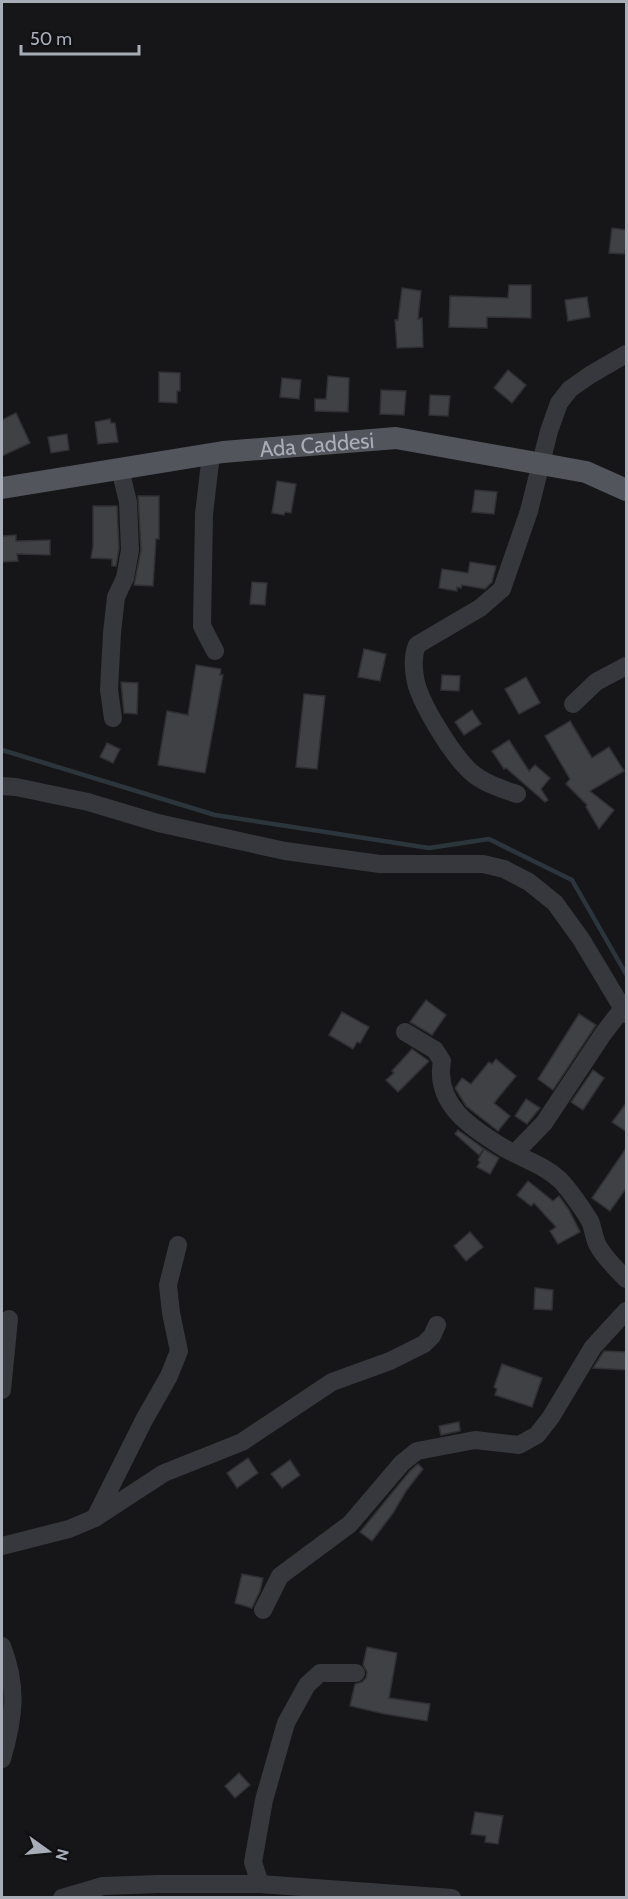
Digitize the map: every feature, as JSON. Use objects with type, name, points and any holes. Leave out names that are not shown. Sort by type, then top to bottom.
[{"type":"main road","name":"Ada Caddesi","points":[[2,488],[211,454],[396,438],[586,472],[627,490]]},
{"type":"street","points":[[517,794],[499,788],[472,773],[454,753],[426,706],[415,678],[414,654],[417,645],[480,608],[502,589],[529,511],[549,431],[560,403],[570,389],[627,354]]},
{"type":"street","points":[[211,454],[204,514],[202,626],[215,651]]},
{"type":"street","points":[[113,718],[109,690],[112,633],[116,597],[125,578],[130,550],[128,502],[120,469]]},
{"type":"street","points":[[573,704],[596,682],[627,666]]},
{"type":"street","points":[[2,786],[88,802],[158,823],[285,851],[380,864],[483,864],[504,869],[529,882],[555,903],[581,939],[625,1011],[603,1034],[543,1123],[515,1153]]},
{"type":"street","points":[[405,1032],[435,1050],[442,1061],[439,1077],[452,1108],[479,1131],[532,1161],[560,1181],[590,1222],[597,1245],[627,1279]]},
{"type":"street","points":[[95,1518],[144,1420],[169,1376],[179,1351],[168,1285],[178,1245]]},
{"type":"street","points":[[263,1610],[280,1576],[350,1524],[402,1463],[417,1451],[475,1440],[519,1445],[537,1435],[551,1417],[593,1347],[627,1311]]},
{"type":"street","points":[[2,1390],[9,1319]]},
{"type":"street","points":[[2,1546],[69,1528],[95,1518],[164,1473],[242,1442],[332,1382],[390,1361],[424,1344],[432,1336],[437,1325]]},
{"type":"street","points":[[2,1646],[10,1666],[14,1693],[10,1728],[2,1759]]},
{"type":"street","points":[[260,1884],[253,1862],[264,1800],[286,1723],[307,1684],[320,1673],[356,1673]]},
{"type":"street","points":[[62,1898],[103,1886],[158,1884],[260,1884],[452,1898]]},
{"type":"building","points":[[612,228],[627,230],[625,254],[609,253]]},
{"type":"building","points":[[509,285],[531,285],[531,318],[487,317],[487,328],[449,327],[450,296],[508,298]]},
{"type":"building","points":[[402,288],[421,291],[418,319],[422,318],[423,347],[397,348],[395,320],[398,320]]},
{"type":"building","points":[[587,297],[590,317],[568,321],[565,300]]},
{"type":"building","points":[[508,370],[526,385],[512,403],[494,388]]},
{"type":"building","points":[[159,372],[180,373],[177,403],[159,402]]},
{"type":"building","points":[[328,376],[349,378],[348,412],[315,411],[315,399],[326,399]]},
{"type":"building","points":[[282,378],[301,380],[299,399],[280,397]]},
{"type":"building","points":[[381,390],[406,391],[404,415],[380,414]]},
{"type":"building","points":[[430,395],[450,396],[448,416],[429,415]]},
{"type":"building","points":[[16,413],[30,443],[2,456],[2,420]]},
{"type":"building","points":[[110,419],[111,423],[115,423],[118,442],[98,444],[95,422]]},
{"type":"building","points":[[67,434],[69,450],[51,453],[48,437]]},
{"type":"building","points":[[277,481],[296,484],[291,513],[285,512],[284,515],[272,513]]},
{"type":"building","points":[[475,490],[497,492],[494,514],[472,512]]},
{"type":"building","points":[[138,496],[159,496],[159,539],[156,539],[153,586],[134,585],[141,550]]},
{"type":"building","points":[[93,506],[117,506],[119,549],[116,566],[112,566],[112,559],[91,558]]},
{"type":"building","points":[[16,535],[16,541],[50,540],[50,555],[17,554],[18,561],[2,562],[2,536]]},
{"type":"building","points":[[470,562],[496,566],[492,582],[485,589],[462,585],[461,588],[457,587],[457,591],[439,588],[442,569],[468,573]]},
{"type":"building","points":[[252,582],[267,583],[265,605],[250,604]]},
{"type":"building","points":[[364,649],[386,654],[380,681],[358,677]]},
{"type":"building","points":[[196,665],[221,669],[220,675],[223,675],[205,773],[158,765],[167,711],[188,715]]},
{"type":"building","points":[[442,675],[460,676],[459,691],[441,690]]},
{"type":"building","points":[[526,677],[540,703],[519,714],[505,689]]},
{"type":"building","points":[[121,682],[138,683],[137,714],[124,713]]},
{"type":"building","points":[[304,694],[325,696],[317,769],[296,767]]},
{"type":"building","points":[[472,710],[481,724],[464,735],[455,722]]},
{"type":"building","points":[[570,721],[592,758],[609,747],[624,771],[590,791],[614,810],[599,829],[587,805],[566,784],[570,779],[545,736]]},
{"type":"building","points":[[509,740],[529,771],[535,765],[550,778],[541,789],[548,800],[545,802],[506,768],[504,769],[492,751]]},
{"type":"building","points":[[107,743],[120,749],[113,763],[100,757]]},
{"type":"building","points":[[426,1000],[446,1015],[432,1035],[410,1022]]},
{"type":"building","points":[[342,1012],[369,1027],[360,1043],[357,1042],[353,1049],[329,1035]]},
{"type":"building","points":[[579,1014],[596,1025],[553,1090],[538,1079]]},
{"type":"building","points":[[412,1049],[429,1061],[398,1092],[386,1080]]},
{"type":"building","points":[[496,1059],[516,1076],[494,1103],[510,1116],[498,1131],[466,1106],[455,1088],[462,1078],[471,1084],[489,1062],[492,1064]]},
{"type":"building","points":[[593,1070],[604,1078],[583,1110],[571,1102]]},
{"type":"building","points":[[526,1099],[540,1108],[527,1124],[515,1116]]},
{"type":"building","points":[[627,1102],[627,1132],[612,1122]]},
{"type":"building","points":[[458,1130],[484,1149],[479,1155],[455,1134]]},
{"type":"building","points":[[627,1147],[627,1187],[610,1211],[592,1198]]},
{"type":"building","points":[[484,1149],[499,1158],[490,1174],[477,1167]]},
{"type":"building","points":[[528,1181],[553,1201],[559,1196],[580,1232],[558,1244],[550,1231],[556,1227],[534,1203],[531,1206],[517,1195]]},
{"type":"building","points":[[470,1232],[483,1247],[466,1261],[454,1246]]},
{"type":"building","points":[[535,1288],[553,1290],[552,1310],[534,1309]]},
{"type":"building","points":[[604,1351],[627,1352],[627,1370],[593,1368]]},
{"type":"building","points":[[502,1364],[542,1378],[532,1407],[495,1395],[497,1389],[494,1387]]},
{"type":"building","points":[[459,1422],[460,1431],[441,1435],[439,1426]]},
{"type":"building","points":[[248,1458],[258,1473],[237,1488],[227,1473]]},
{"type":"building","points":[[290,1460],[300,1475],[282,1488],[271,1474]]},
{"type":"building","points":[[418,1464],[423,1469],[372,1541],[360,1532]]},
{"type":"building","points":[[242,1574],[263,1578],[252,1608],[235,1603]]},
{"type":"building","points":[[367,1647],[397,1653],[389,1698],[430,1704],[427,1721],[350,1706],[355,1684],[366,1678],[367,1672],[363,1665]]},
{"type":"building","points":[[239,1773],[250,1785],[235,1798],[225,1786]]},
{"type":"building","points":[[475,1812],[503,1816],[498,1844],[485,1842],[486,1836],[471,1834]]},
{"type":"waterway","points":[[2,750],[215,815],[429,848],[489,839],[572,880],[626,974]]}]
